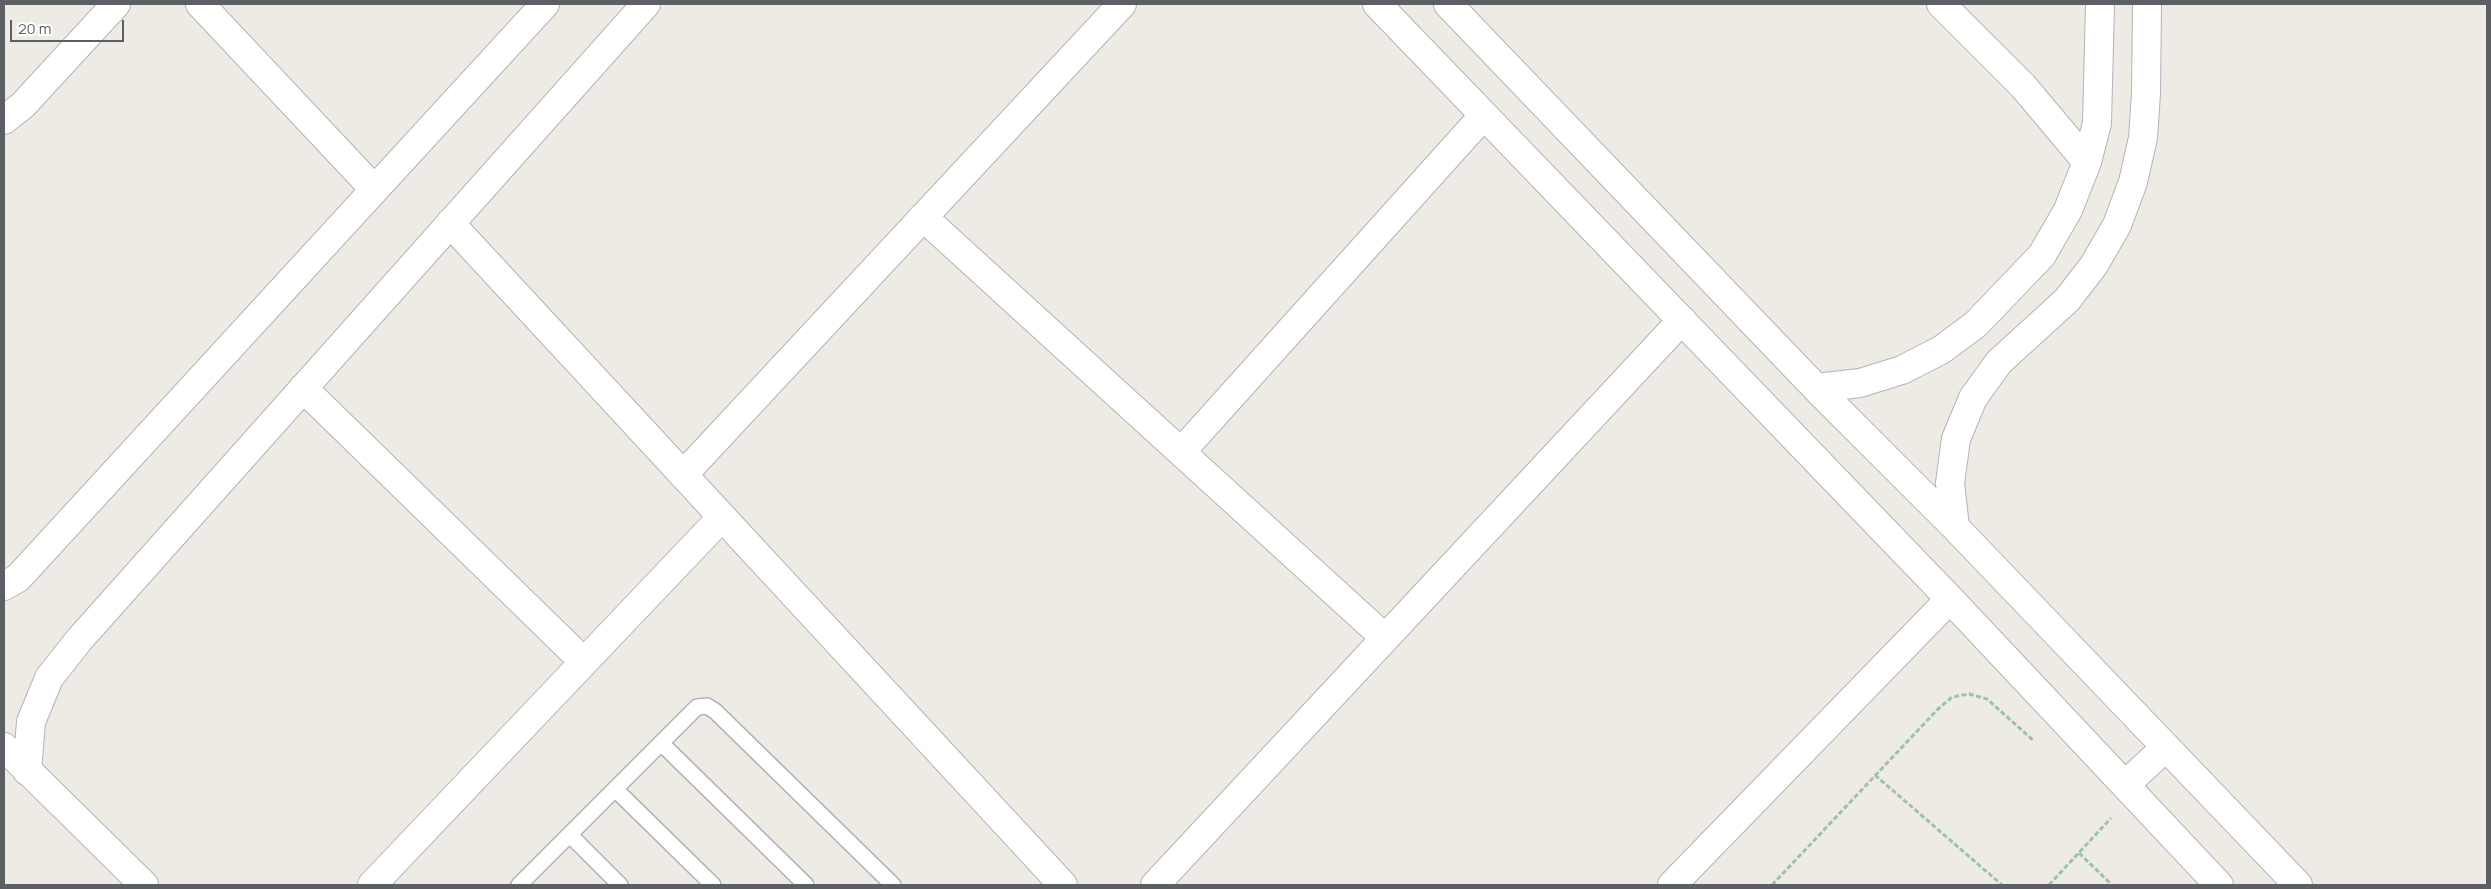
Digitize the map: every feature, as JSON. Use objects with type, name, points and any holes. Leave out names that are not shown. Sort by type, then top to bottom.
[{"type":"street","points":[[4,120],[23,105],[116,4]]},
{"type":"street","points":[[200,4],[374,189]]},
{"type":"street","points":[[4,586],[18,578],[544,4]]},
{"type":"street","points":[[27,771],[30,722],[49,678],[78,640],[646,4]]},
{"type":"street","points":[[683,475],[1122,4]]},
{"type":"street","points":[[1377,4],[1950,599],[2219,885]]},
{"type":"street","points":[[1448,4],[1816,388],[1955,527],[2298,885]]},
{"type":"street","points":[[1942,4],[2022,86],[2088,162]]},
{"type":"street","points":[[1816,388],[1860,382],[1902,370],[1941,350],[1976,324],[2042,255],[2068,210],[2088,162],[2097,123],[2100,4]]},
{"type":"street","points":[[1955,527],[1950,483],[1956,439],[1973,398],[1999,362],[2067,300],[2094,265],[2117,225],[2133,182],[2143,138],[2146,93],[2147,4]]},
{"type":"street","points":[[1181,452],[1484,115]]},
{"type":"street","points":[[923,217],[1385,638]]},
{"type":"street","points":[[450,223],[1063,885]]},
{"type":"street","points":[[1155,885],[1682,320]]},
{"type":"street","points":[[303,388],[584,662]]},
{"type":"street","points":[[372,885],[722,517]]},
{"type":"street","points":[[1672,885],[1950,599]]},
{"type":"street","points":[[4,747],[144,885]]},
{"type":"street","points":[[2129,789],[2166,747]]},
{"type":"lane","points":[[526,883],[570,835],[697,707],[707,706],[716,711],[893,885]]},
{"type":"lane","points":[[661,743],[806,885]]},
{"type":"lane","points":[[615,789],[714,885]]},
{"type":"lane","points":[[570,835],[620,885]]},
{"type":"path","points":[[1772,885],[1938,709],[1952,697],[1970,694],[1987,699],[2037,744]]},
{"type":"path","points":[[1875,775],[2002,885]]},
{"type":"path","points":[[2049,885],[2079,853],[2129,789]]},
{"type":"path","points":[[2079,853],[2112,885]]}]
